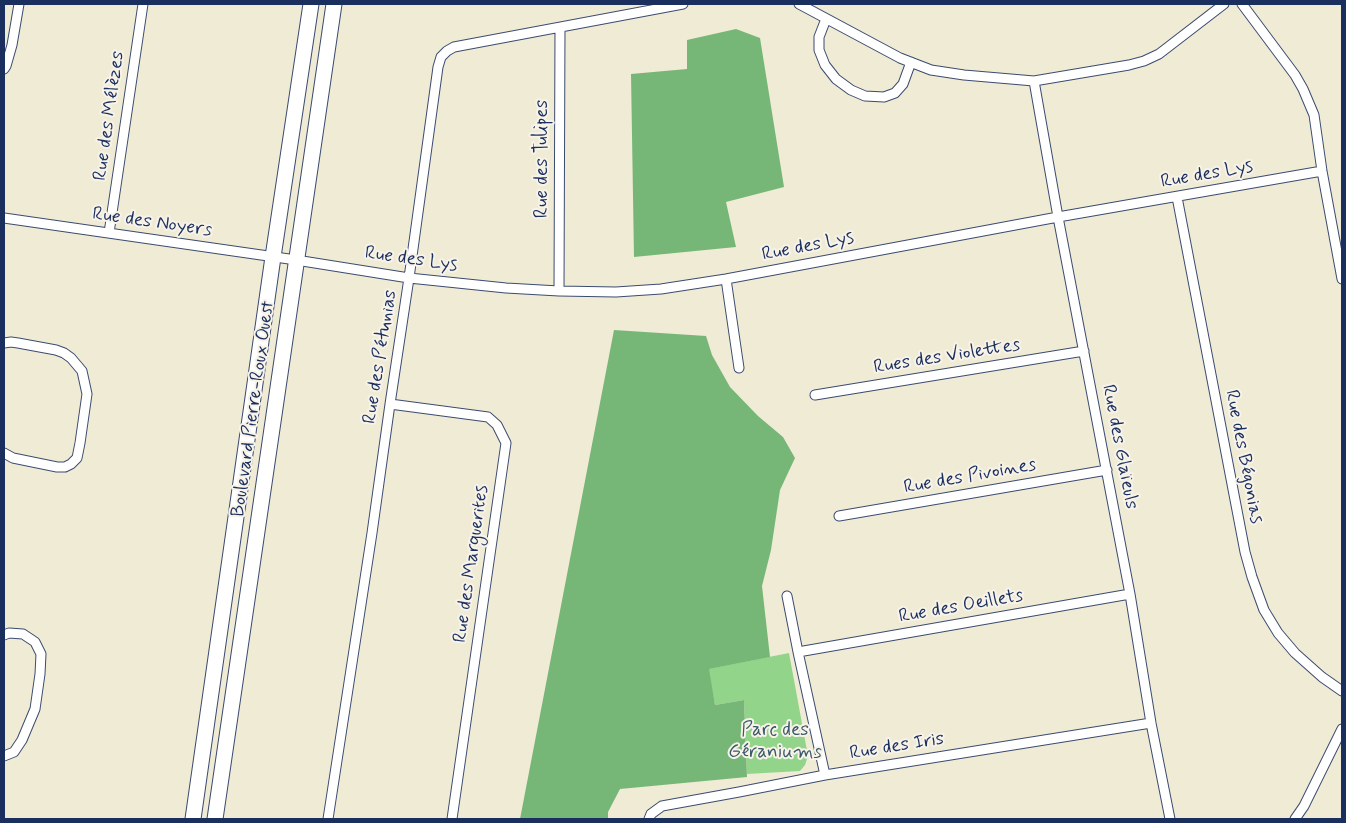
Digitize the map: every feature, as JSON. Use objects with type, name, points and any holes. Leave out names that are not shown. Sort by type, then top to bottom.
[{"type":"main road","name":"Boulevard Pierre-Roux Ouest","points":[[193,819],[311,4]]},
{"type":"main road","name":"Boulevard Pierre-Roux Ouest","points":[[215,819],[334,4]]},
{"type":"street","points":[[4,69],[12,45],[19,4]]},
{"type":"street","name":"Rue des Mélèzes","points":[[110,233],[143,4]]},
{"type":"street","name":"Rue des Pétunias","points":[[328,819],[372,533],[438,67],[441,57],[454,47],[683,4]]},
{"type":"street","points":[[799,4],[900,58],[931,70],[964,76],[1034,81],[1144,61],[1159,54],[1224,4]]},
{"type":"street","points":[[1242,4],[1295,75],[1304,89],[1314,115],[1322,171],[1342,279]]},
{"type":"street","points":[[826,19],[820,37],[819,50],[825,64],[836,79],[850,90],[865,96],[884,97],[895,93],[903,84],[911,62]]},
{"type":"street","name":"Rue des Tulipes","points":[[560,28],[560,291]]},
{"type":"street","name":"Rue des Glaïeuls","points":[[1034,81],[1170,819]]},
{"type":"street","name":"Rue des Lys","points":[[296,260],[409,278],[506,288],[616,292],[661,289],[726,279],[1322,171]]},
{"type":"street","name":"Rue des Bégonias","points":[[1177,197],[1245,552],[1252,577],[1264,610],[1278,633],[1295,653],[1322,677],[1342,691]]},
{"type":"street","name":"Rue des Noyers","points":[[4,218],[296,260]]},
{"type":"street","points":[[726,279],[739,368]]},
{"type":"street","points":[[4,343],[11,342],[56,350],[71,358],[82,371],[88,394],[77,458],[71,464],[65,467],[57,467],[13,458],[4,453]]},
{"type":"street","name":"Rues des Violettes","points":[[815,395],[1084,351]]},
{"type":"street","name":"Rue des Marguerites","points":[[390,404],[488,418],[497,425],[506,444],[452,819]]},
{"type":"street","name":"Rue des Pivoines","points":[[839,516],[1107,470]]},
{"type":"street","name":"Rue des Oeillets","points":[[798,652],[1130,594]]},
{"type":"street","points":[[787,596],[826,775]]},
{"type":"street","points":[[4,635],[9,633],[23,634],[35,642],[41,654],[40,674],[34,709],[22,740],[14,752],[4,756]]},
{"type":"street","name":"Rue des Iris","points":[[650,816],[662,806],[826,775],[1151,723]]},
{"type":"street","points":[[1295,819],[1304,806],[1342,729]]},
{"type":"green space","points":[[736,29],[760,38],[784,187],[726,202],[736,247],[634,257],[631,74],[687,69],[687,40]]},
{"type":"green space","points":[[614,330],[706,336],[712,355],[730,387],[758,416],[783,437],[795,458],[780,490],[771,550],[762,586],[770,657],[709,669],[715,705],[744,700],[747,777],[620,789],[608,812],[608,819],[520,819]]},
{"type":"green space","name":"Parc des Géraniums","points":[[789,653],[808,756],[805,765],[800,771],[747,774],[744,700],[715,705],[708,669]]}]
